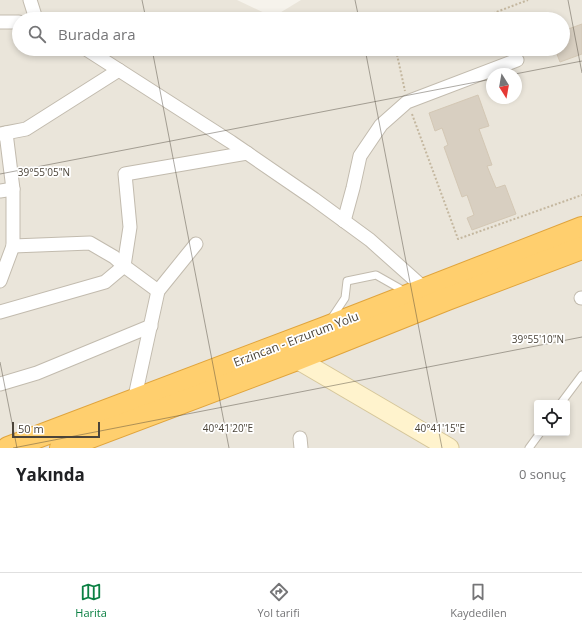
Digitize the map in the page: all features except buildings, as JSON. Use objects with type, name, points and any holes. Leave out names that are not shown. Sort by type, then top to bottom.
[{"type":"highway","name":"Erzincan - Erzurum Yolu","points":[[8,448],[325,328],[582,228]]},
{"type":"highway","name":"Erzincan - Erzurum Yolu","points":[[61,448],[297,359],[582,248]]},
{"type":"main road","points":[[297,359],[449,448]]},
{"type":"street","points":[[30,0],[34,12]]},
{"type":"street","points":[[0,22],[12,22]]},
{"type":"street","points":[[97,56],[247,153],[370,240],[418,292]]},
{"type":"street","points":[[344,221],[360,156],[380,125],[407,102],[517,60]]},
{"type":"street","points":[[0,281],[13,246],[13,189],[3,133],[26,129],[119,70]]},
{"type":"street","points":[[0,312],[105,282],[124,266],[130,227],[125,174],[247,153]]},
{"type":"street","points":[[0,191],[13,189]]},
{"type":"street","points":[[13,246],[90,243],[114,257],[158,291]]},
{"type":"street","points":[[134,401],[158,291],[196,244]]},
{"type":"street","points":[[0,384],[37,373],[150,326]]},
{"type":"lane","points":[[325,328],[345,298],[346,281],[376,275],[418,292]]},
{"type":"lane","points":[[564,400],[582,375]]},
{"type":"lane","points":[[529,448],[538,436]]},
{"type":"path","points":[[496,12],[528,0]]},
{"type":"path","points":[[397,56],[407,102],[458,239],[582,195]]},
{"type":"shaded area","points":[[0,0],[237,0],[262,12],[12,12],[12,56],[570,56],[570,12],[281,12],[301,0],[582,0],[582,448],[0,448]]}]
